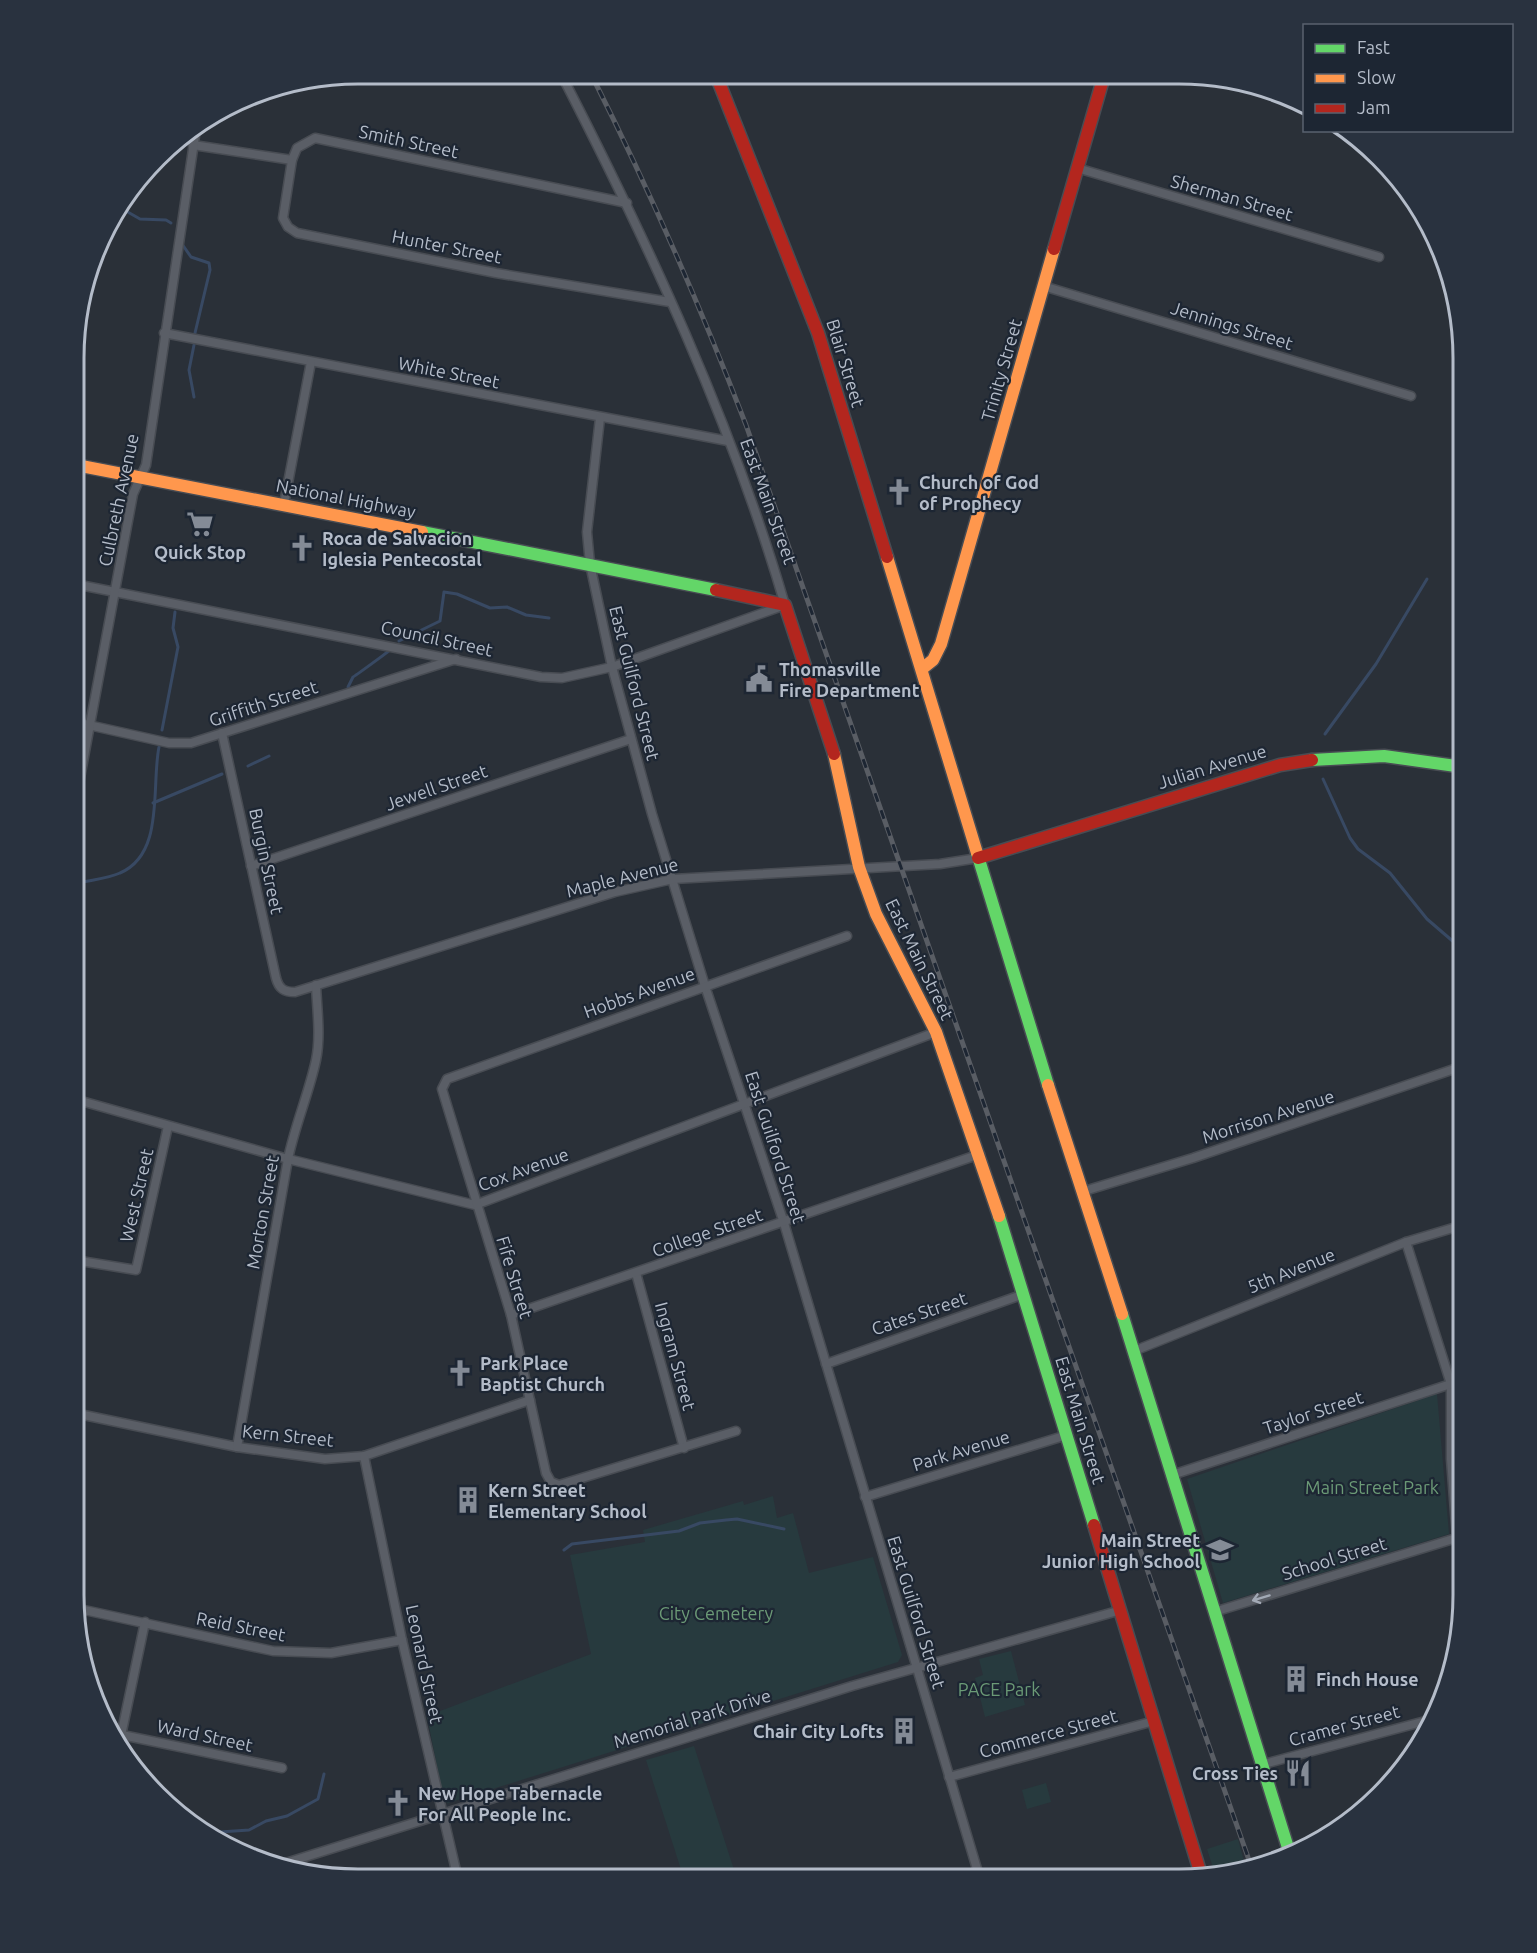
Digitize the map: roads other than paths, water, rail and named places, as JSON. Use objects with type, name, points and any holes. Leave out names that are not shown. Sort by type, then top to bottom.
[{"type":"street","name":"East Main Street","points":[[566,84],[627,203],[755,506],[831,741],[859,867],[876,914],[936,1032],[980,1154],[1199,1868]]},
{"type":"street","name":"Blair Street","points":[[720,84],[806,297],[893,582],[923,668]]},
{"type":"street","name":"Trinity Street","points":[[923,668],[933,660],[941,644],[1102,84]]},
{"type":"street","name":"Smith Street","points":[[292,160],[297,148],[315,138],[627,203]]},
{"type":"street","name":"Culbreth Avenue","points":[[84,757],[133,494],[146,465],[194,139]]},
{"type":"street","points":[[193,146],[292,160]]},
{"type":"street","name":"Hunter Street","points":[[292,160],[283,218],[288,227],[297,233],[496,273],[670,302]]},
{"type":"street","name":"Sherman Street","points":[[1077,168],[1379,257]]},
{"type":"street","name":"Jennings Street","points":[[1043,286],[1411,396]]},
{"type":"street","name":"White Street","points":[[164,333],[728,441]]},
{"type":"street","points":[[284,504],[311,362]]},
{"type":"street","name":"East Guilford Street","points":[[600,418],[587,532],[590,564],[612,667],[631,739],[705,986],[784,1223],[977,1869]]},
{"type":"street","name":"National Highway","points":[[84,466],[590,564],[786,605]]},
{"type":"street","name":"Council Street","points":[[84,586],[458,658],[541,677],[562,678],[612,667],[786,605]]},
{"type":"street","name":"Griffith Street","points":[[84,724],[169,742],[191,742],[458,658]]},
{"type":"street","points":[[923,668],[978,858],[1081,1192],[1134,1351],[1288,1846]]},
{"type":"street","name":"Burgin Street","points":[[222,733],[276,978],[278,986],[285,992]]},
{"type":"street","name":"Jewell Street","points":[[251,866],[631,739]]},
{"type":"street","name":"Julian Avenue","points":[[978,858],[1280,765],[1332,757],[1384,756],[1453,766]]},
{"type":"street","name":"Maple Avenue","points":[[285,992],[295,992],[615,892],[673,879],[940,864],[978,858]]},
{"type":"street","name":"Hobbs Avenue","points":[[443,1083],[447,1079],[848,936]]},
{"type":"street","name":"Morton Street","points":[[237,1447],[288,1159],[296,1124],[316,1060],[318,1044],[316,985]]},
{"type":"street","name":"Cox Avenue","points":[[84,1102],[288,1159],[475,1204],[936,1032]]},
{"type":"street","name":"Morrison Avenue","points":[[1081,1192],[1193,1158],[1453,1069]]},
{"type":"street","name":"Fife Street","points":[[443,1083],[442,1089],[475,1204],[511,1315],[546,1473],[551,1482],[559,1485],[684,1448]]},
{"type":"street","name":"West Street","points":[[84,1262],[136,1270],[168,1126]]},
{"type":"street","name":"College Street","points":[[511,1315],[980,1154]]},
{"type":"street","name":"5th Avenue","points":[[1134,1351],[1406,1242],[1453,1228]]},
{"type":"street","points":[[1406,1242],[1451,1384],[1453,1476]]},
{"type":"street","name":"Ingram Street","points":[[636,1273],[684,1448]]},
{"type":"street","name":"Cates Street","points":[[826,1364],[1024,1294]]},
{"type":"street","name":"Taylor Street","points":[[1172,1475],[1451,1384]]},
{"type":"street","name":"Kern Street","points":[[84,1415],[237,1447],[325,1459],[364,1456],[530,1400]]},
{"type":"street","points":[[684,1448],[736,1431]]},
{"type":"street","name":"Park Avenue","points":[[865,1497],[1067,1435]]},
{"type":"street","name":"Leonard Street","points":[[364,1456],[402,1640],[455,1869]]},
{"type":"street","name":"School Street","points":[[1214,1612],[1453,1539]]},
{"type":"street","name":"Reid Street","points":[[85,1610],[273,1651],[306,1654],[331,1653],[402,1640]]},
{"type":"street","name":"Memorial Park Drive","points":[[292,1861],[917,1668],[1121,1610]]},
{"type":"street","points":[[122,1734],[146,1622]]},
{"type":"street","name":"Commerce Street","points":[[949,1777],[1155,1721]]},
{"type":"street","name":"Cramer Street","points":[[1264,1764],[1422,1722]]},
{"type":"street","name":"Ward Street","points":[[123,1735],[282,1768]]},
{"type":"waterway","points":[[127,211],[140,219],[166,220],[171,223]]},
{"type":"waterway","points":[[182,244],[191,257],[209,263],[210,270],[195,333]]},
{"type":"waterway","points":[[194,345],[189,370],[194,397]]},
{"type":"waterway","points":[[1325,734],[1376,664],[1427,579]]},
{"type":"waterway","points":[[399,641],[440,621],[444,592],[457,594],[490,608],[507,607],[526,615],[549,618]]},
{"type":"waterway","points":[[162,730],[178,647],[173,628],[175,612]]},
{"type":"waterway","points":[[348,687],[353,677],[390,650]]},
{"type":"waterway","points":[[84,882],[120,873],[134,864],[144,851],[153,818],[159,747]]},
{"type":"waterway","points":[[248,766],[269,756]]},
{"type":"waterway","points":[[153,803],[222,774]]},
{"type":"waterway","points":[[1323,779],[1350,838],[1358,849],[1390,873],[1427,919],[1453,941]]},
{"type":"waterway","points":[[564,1550],[572,1544],[679,1531],[700,1523],[726,1520],[737,1519],[784,1529]]},
{"type":"waterway","points":[[221,1832],[249,1830],[266,1821],[287,1816],[318,1799],[324,1774]]},
{"type":"railway","points":[[596,84],[673,248],[746,425],[1249,1860]]},
{"type":"place","name":"Church of God of Prophecy","points":[[899,492]]},
{"type":"place","name":"Quick Stop","points":[[200,524]]},
{"type":"place","name":"Roca de Salvacion Iglesia Pentecostal","points":[[302,548]]},
{"type":"place","name":"Thomasville Fire Department","points":[[759,679]]},
{"type":"place","name":"Park Place Baptist Church","points":[[460,1373]]},
{"type":"place","name":"Kern Street Elementary School","points":[[468,1500]]},
{"type":"place","name":"Main Street Junior High School","points":[[1220,1550]]},
{"type":"place","name":"Finch House","points":[[1296,1679]]},
{"type":"place","name":"Chair City Lofts","points":[[904,1731]]},
{"type":"place","name":"Cross Ties","points":[[1298,1773]]},
{"type":"place","name":"New Hope Tabernacle For All People Inc.","points":[[398,1803]]},
{"type":"park label","name":"Main Street Park","points":[[1372,1487]]},
{"type":"park label","name":"City Cemetery","points":[[716,1613]]},
{"type":"park label","name":"PACE Park","points":[[999,1689]]}]
